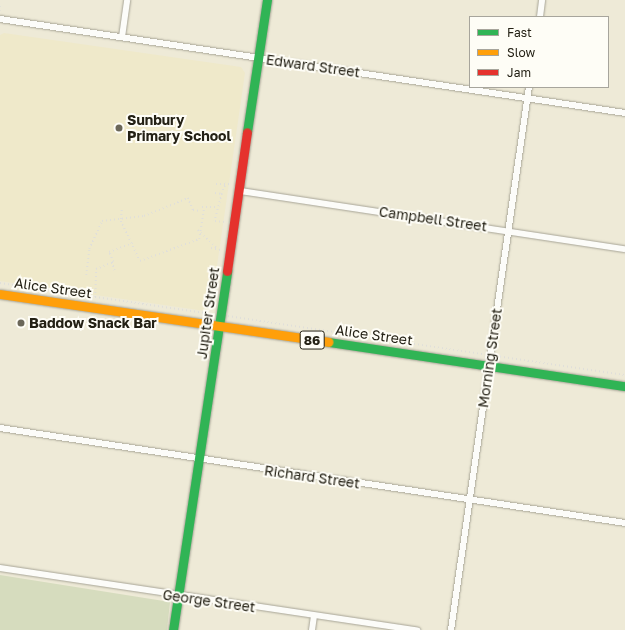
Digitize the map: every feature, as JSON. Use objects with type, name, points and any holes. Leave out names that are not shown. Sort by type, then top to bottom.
[{"type":"street","points":[[122,37],[127,0]]},
{"type":"street","name":"Jupiter Street","points":[[173,630],[221,327],[267,0]]},
{"type":"street","points":[[540,16],[542,0]]},
{"type":"street","name":"Edward Street","points":[[0,19],[625,113]]},
{"type":"street","name":"Morning Street","points":[[451,630],[529,88]]},
{"type":"street","name":"Campbell Street","points":[[240,191],[625,248]]},
{"type":"street","name":"Alice Street","points":[[0,294],[625,386]]},
{"type":"street","name":"Richard Street","points":[[0,428],[201,460],[625,523]]},
{"type":"street","name":"George Street","points":[[0,568],[178,596],[418,630]]},
{"type":"street","points":[[312,630],[314,616]]},
{"type":"path","points":[[0,6],[0,11]]},
{"type":"path","points":[[226,183],[217,207],[215,221],[226,223]]},
{"type":"path","points":[[216,184],[232,184]]},
{"type":"path","points":[[215,193],[221,194]]},
{"type":"path","points":[[86,274],[89,249],[102,221],[121,221],[188,198],[193,210],[201,211],[203,208],[217,207]]},
{"type":"path","points":[[122,210],[121,221],[133,243],[140,261],[199,239],[198,230],[201,211]]},
{"type":"path","points":[[198,230],[218,249]]},
{"type":"path","points":[[115,271],[109,252],[133,243]]},
{"type":"path","points":[[211,248],[222,250]]},
{"type":"path","points":[[95,297],[96,269],[112,262]]},
{"type":"path","points":[[0,283],[214,314]]},
{"type":"path","points":[[231,317],[484,354]]},
{"type":"path","points":[[497,356],[625,375]]},
{"type":"shaded area","name":"Sunbury Primary School","points":[[4,33],[241,67],[245,73],[211,307],[205,311],[0,281],[0,35]]},
{"type":"green space","points":[[0,575],[170,602],[167,630],[0,630]]},
{"type":"traffic: fast","points":[[247,132],[267,0]]},
{"type":"traffic: fast","points":[[173,630],[227,271]]},
{"type":"traffic: fast","points":[[329,342],[625,386]]},
{"type":"traffic: slow","points":[[0,294],[329,342]]},
{"type":"traffic: jam","points":[[227,271],[247,132]]},
{"type":"place","name":"Sunbury Primary School","points":[[119,128]]},
{"type":"place","name":"Baddow Snack Bar","points":[[21,323]]}]
